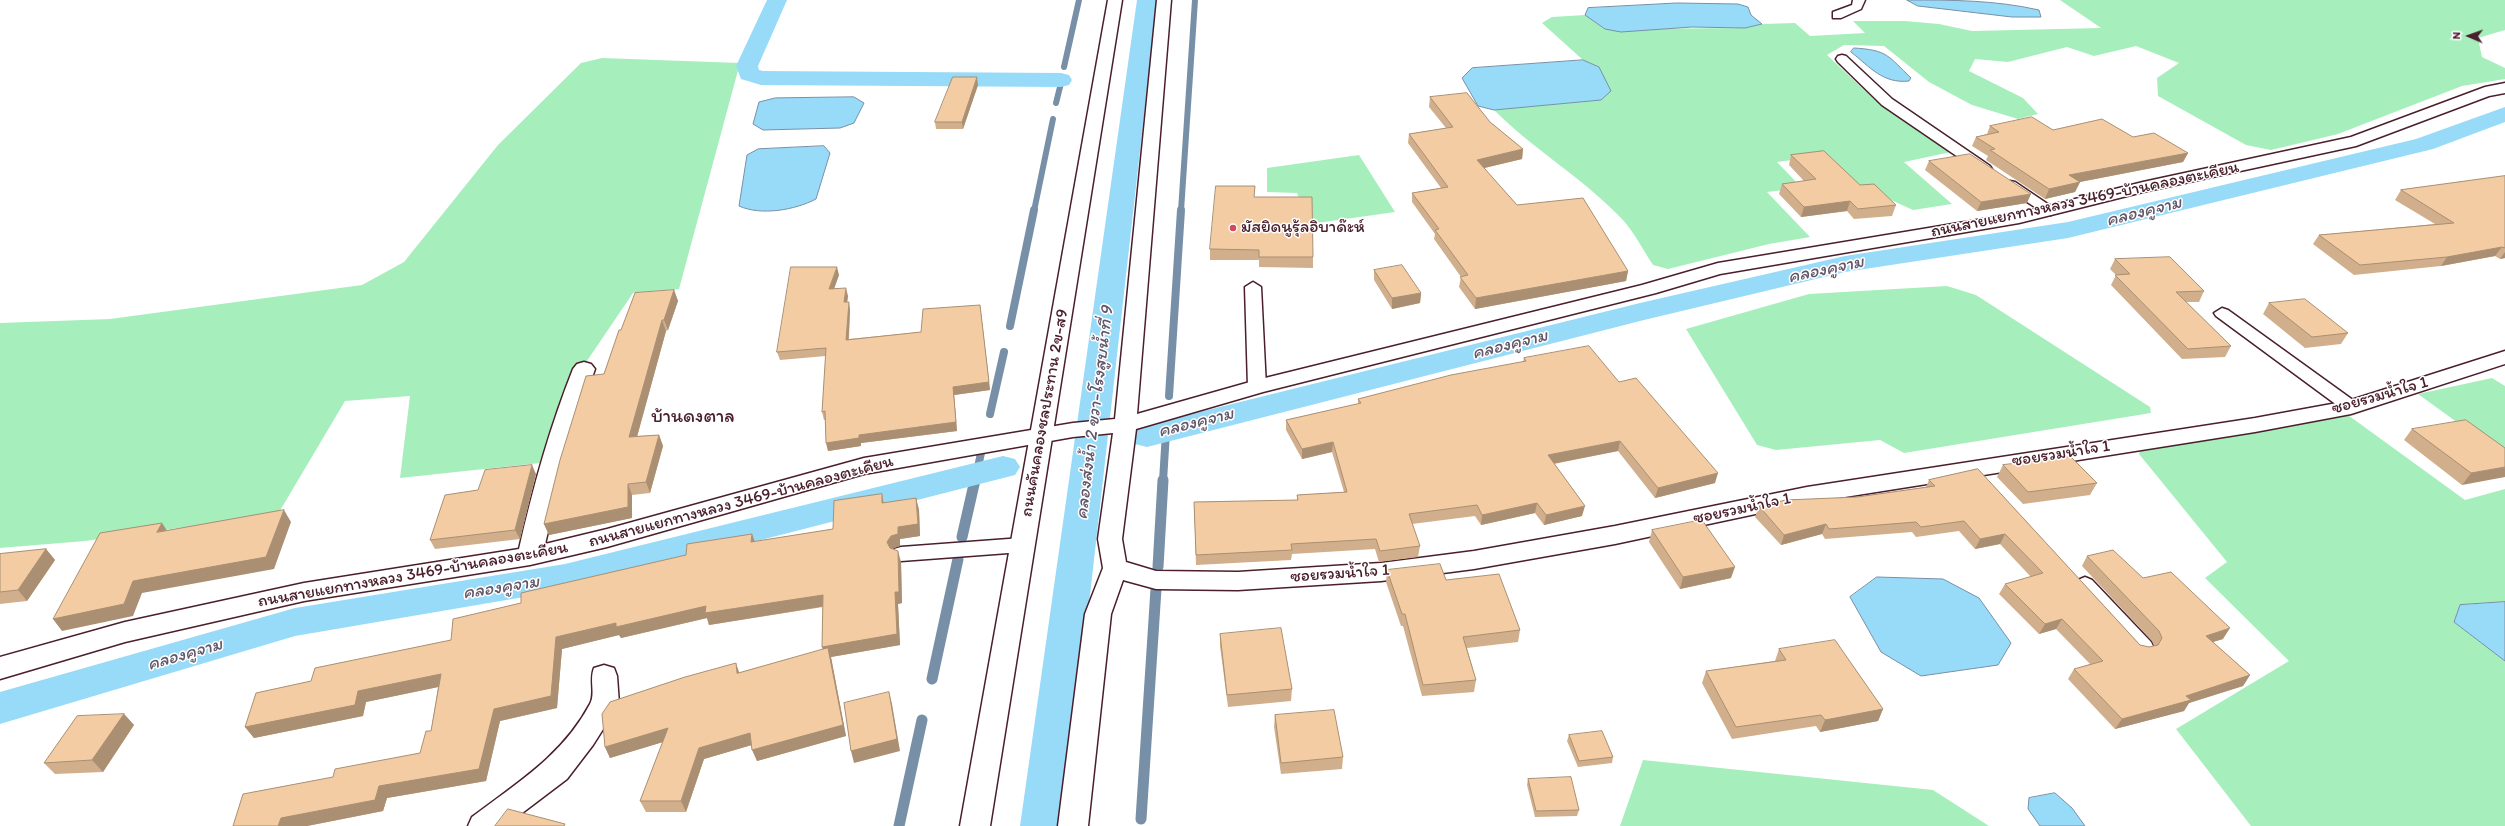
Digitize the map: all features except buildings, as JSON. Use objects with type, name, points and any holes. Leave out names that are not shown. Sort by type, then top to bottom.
[{"type":"street","name":"ถนนคันคลองชลประทาน 2ข-ส9","points":[[975,826],[1115,0]]},
{"type":"street","points":[[1073,826],[1098,614],[1115,568],[1110,539],[1119,426],[1164,0]]},
{"type":"street","name":"ถนนสายแยกทางหลวง 3469-บ้านคลองตะเคียน","points":[[0,668],[125,632],[304,592],[530,556],[607,538],[864,466],[1041,435],[1073,430],[1119,426],[1257,387],[1641,291],[1718,269],[2051,211],[2143,187],[2247,166],[2356,140],[2485,92],[2505,88]]},
{"type":"street","name":"ซอยรวมน้ำใจ 1","points":[[1115,568],[1156,580],[1238,581],[1381,572],[1474,560],[1569,544],[1807,495],[2255,425],[2352,407],[2505,357]]},
{"type":"street","points":[[530,556],[542,503],[575,391],[584,369]]},
{"type":"street","points":[[483,826],[557,770],[583,737],[604,704],[604,676]]},
{"type":"lane","points":[[1837,15],[1857,7],[1859,0]]},
{"type":"lane","points":[[1842,59],[1887,102],[2051,211]]},
{"type":"lane","points":[[1253,287],[1257,387]]},
{"type":"lane","points":[[2222,313],[2352,407]]},
{"type":"lane","points":[[1976,468],[1992,485]]},
{"type":"lane","points":[[901,554],[1022,545]]},
{"type":"lane","points":[[2073,572],[2143,648]]},
{"type":"green space","points":[[2060,0],[2505,0],[2505,30],[2478,38],[2482,57],[2505,68],[2505,79],[2462,86],[2338,134],[2271,150],[2246,145],[2158,96],[2157,78],[2179,63],[2136,46],[2094,56],[2067,47],[2008,62],[1975,59],[1969,71],[2023,98],[2038,114],[2018,119],[1972,105],[1929,82],[1884,46],[1844,45],[1827,55],[1875,100],[1951,152],[1904,162],[1952,204],[1913,210],[1858,185],[1823,156],[1777,162],[1802,188],[1767,192],[1810,237],[1769,244],[1668,269],[1653,265],[1626,224],[1607,204],[1525,138],[1494,110],[1601,100],[1599,67],[1583,60],[1542,23],[1552,17],[1585,15],[1605,29],[1745,28],[1762,24],[1795,23],[1810,36],[1865,33],[1853,21],[1905,21],[1939,24],[1972,31],[2101,28]]},
{"type":"green space","points":[[602,58],[740,63],[679,289],[633,293],[572,383],[540,463],[400,478],[410,396],[345,401],[278,514],[85,541],[0,548],[0,323],[110,319],[362,285],[404,262],[498,145],[581,63]]},
{"type":"green space","points":[[1359,155],[1395,212],[1310,224],[1297,193],[1267,192],[1267,168]]},
{"type":"green space","points":[[1947,286],[1976,295],[2150,407],[2151,413],[1904,453],[1880,440],[1776,450],[1757,445],[1686,329],[1809,294]]},
{"type":"green space","points":[[2492,378],[2505,386],[2505,457],[2418,394]]},
{"type":"green space","points":[[2341,410],[2465,500],[2505,489],[2505,602],[2460,605],[2454,622],[2505,661],[2505,826],[2251,826],[2176,729],[2289,661],[2205,578],[2227,562],[2139,454],[2144,439]]},
{"type":"green space","points":[[1643,760],[1933,790],[1989,826],[1620,826]]},
{"type":"water","points":[[1907,0],[1990,2],[2006,4],[2039,10],[2041,17],[2012,17],[1918,6]]},
{"type":"water","points":[[1677,3],[1738,4],[1748,7],[1751,15],[1762,24],[1745,28],[1692,27],[1621,32],[1605,29],[1585,15],[1588,8]]},
{"type":"water","points":[[1854,48],[1874,50],[1887,56],[1911,78],[1909,81],[1900,81],[1884,77],[1871,69],[1851,52]]},
{"type":"water","points":[[1583,60],[1599,67],[1611,91],[1601,100],[1494,110],[1478,106],[1462,78],[1472,68]]},
{"type":"water","points":[[854,97],[864,103],[854,123],[840,128],[763,130],[753,124],[759,102],[775,98]]},
{"type":"water","points":[[824,146],[830,153],[816,199],[788,209],[767,211],[757,211],[739,206],[747,155],[758,149]]},
{"type":"water","points":[[1877,577],[1943,579],[1979,598],[2011,643],[1998,665],[1921,676],[1881,652],[1850,597]]},
{"type":"water","points":[[2505,602],[2505,661],[2454,622],[2460,605]]},
{"type":"water","points":[[2055,793],[2072,808],[2085,826],[2040,826],[2028,809],[2029,798]]},
{"type":"waterway","points":[[777,0],[747,66],[749,74],[761,78],[1061,80]]},
{"type":"waterway","points":[[1064,67],[1079,0]]},
{"type":"waterway","name":"คลองส่งน้ำ 2 ขวา-โรงสูบน้ำที่ 9","points":[[1042,826],[1147,0]]},
{"type":"waterway","points":[[1181,211],[1195,0]]},
{"type":"waterway","points":[[1056,103],[1062,79]]},
{"type":"waterway","name":"คลองคูจาม","points":[[1147,436],[1640,312],[1845,264],[2068,230],[2424,144],[2505,114]]},
{"type":"waterway","points":[[1034,211],[1053,119]]},
{"type":"waterway","points":[[1010,326],[1034,210]]},
{"type":"waterway","points":[[1169,396],[1181,210]]},
{"type":"waterway","points":[[990,414],[1004,352]]},
{"type":"waterway","points":[[1163,481],[1167,416]]},
{"type":"waterway","points":[[975,481],[981,453]]},
{"type":"waterway","name":"คลองคูจาม","points":[[0,708],[295,622],[565,577],[1003,467]]},
{"type":"waterway","points":[[962,537],[975,480]]},
{"type":"waterway","points":[[1158,567],[1163,480]]},
{"type":"waterway","points":[[932,679],[958,559]]},
{"type":"waterway","points":[[1141,819],[1156,589]]},
{"type":"waterway","points":[[899,826],[922,720]]},
{"type":"place","name":"มัสยิดนูรุ้ลอิบาด๊ะห์","points":[[1233,228]]},
{"type":"district","name":"บ้านดงตาล","points":[[693,417]]}]
